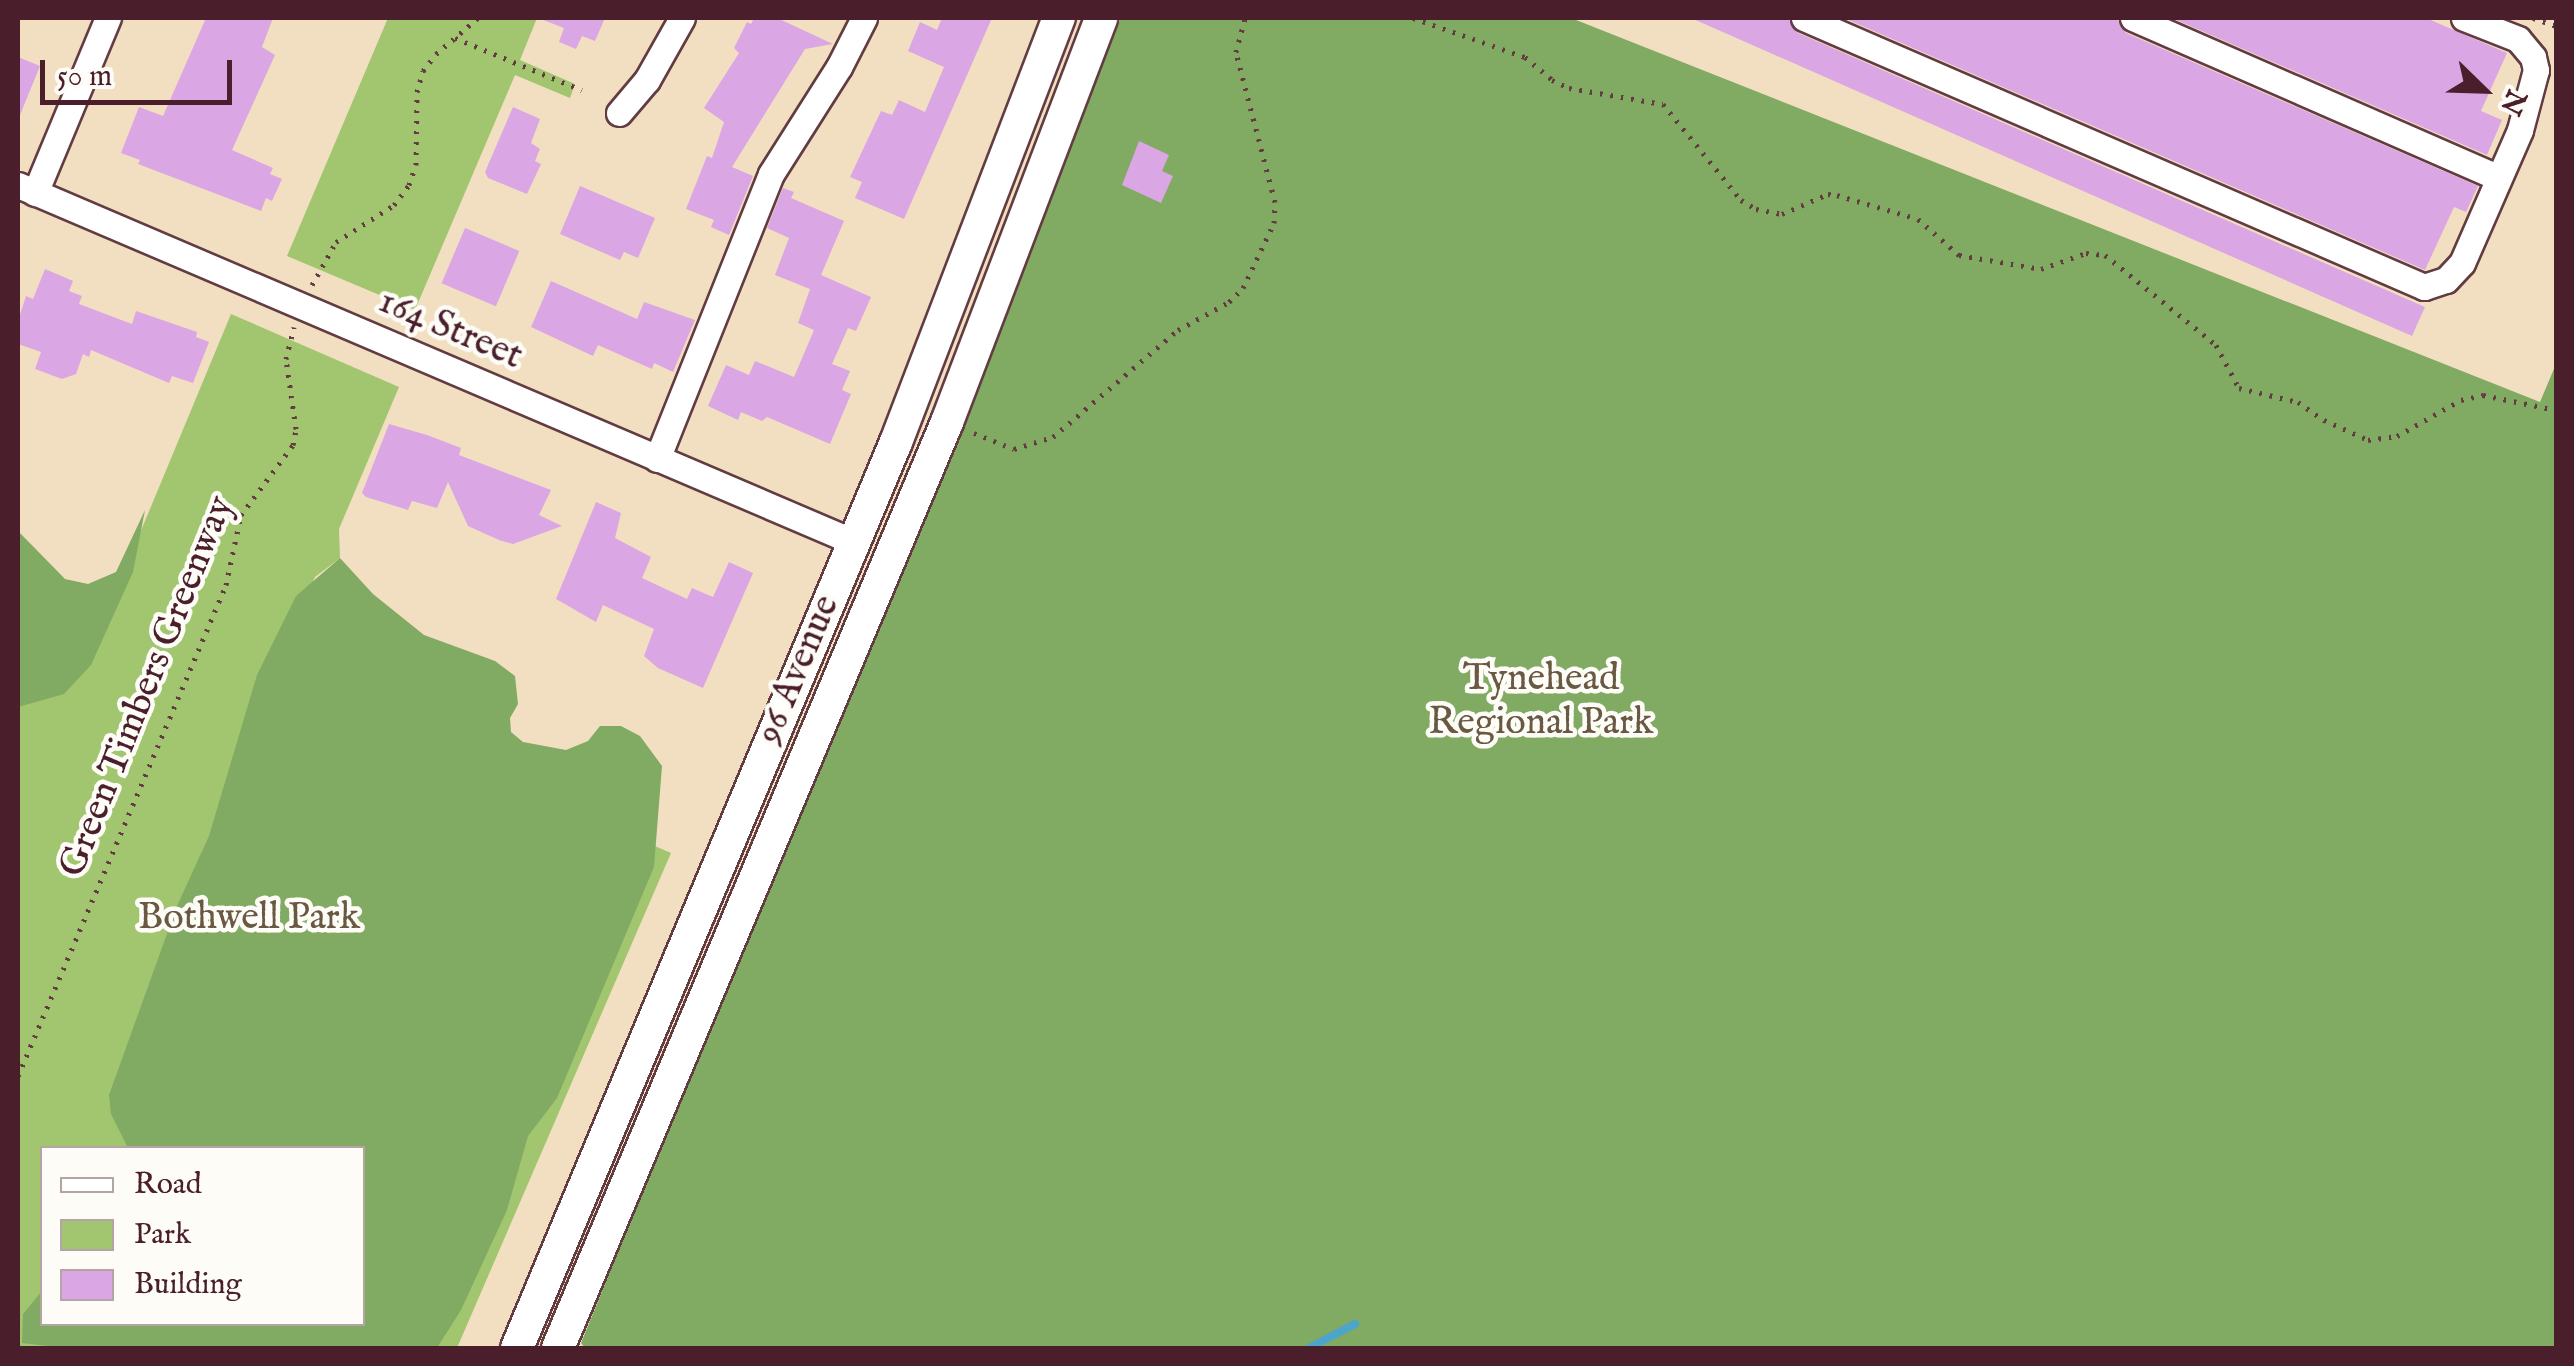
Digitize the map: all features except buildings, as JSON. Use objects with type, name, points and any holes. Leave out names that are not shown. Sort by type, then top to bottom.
[{"type":"main road","name":"96 Avenue","points":[[517,1348],[936,341],[1059,18]]},
{"type":"main road","name":"96 Avenue","points":[[558,1348],[946,422],[1101,18]]},
{"type":"main road","points":[[854,542],[867,611]]},
{"type":"street","points":[[26,189],[108,18]]},
{"type":"street","points":[[619,113],[647,80],[682,18]]},
{"type":"street","points":[[656,459],[771,174],[864,18]]},
{"type":"street","points":[[1804,18],[2424,287],[2454,275],[2520,130],[2536,70],[2526,45],[2500,24],[2464,18]]},
{"type":"street","points":[[2133,18],[2499,178]]},
{"type":"street","name":"164 Street","points":[[26,189],[854,542]]},
{"type":"path","points":[[308,292],[336,242],[394,205],[410,185],[416,165],[417,92],[423,71],[478,18]]},
{"type":"path","points":[[972,432],[1014,449],[1053,437],[1178,330],[1229,302],[1243,288],[1274,223],[1275,202],[1272,177],[1236,52],[1245,18]]},
{"type":"path","points":[[1413,18],[1524,56],[1552,80],[1569,88],[1663,104],[1742,200],[1756,210],[1782,214],[1828,194],[1837,195],[1918,219],[1958,255],[2041,269],[2086,253],[2106,255],[2216,344],[2239,388],[2298,402],[2324,420],[2368,440],[2397,436],[2461,400],[2483,395],[2556,410]]},
{"type":"path","points":[[2533,18],[2556,26]]},
{"type":"path","points":[[454,38],[582,90]]},
{"type":"path","name":"Green Timbers Greenway","points":[[18,1076],[226,585],[241,515],[293,445],[296,429],[286,351],[298,319]]},
{"type":"green space","points":[[388,18],[537,18],[520,60],[575,84],[570,98],[515,75],[415,310],[287,256]]},
{"type":"green space","name":"Tynehead Regional Park","points":[[1121,18],[1571,18],[2540,402],[2556,364],[2556,1348],[585,1348],[581,1343]]},
{"type":"green space","name":"Bothwell Park","points":[[231,314],[399,387],[339,529],[340,558],[315,577],[271,679],[671,853],[457,1348],[18,1348],[18,572],[108,610]]},
{"type":"green space","points":[[145,510],[133,572],[91,665],[64,694],[18,707],[18,531],[65,579],[88,584],[116,572]]},
{"type":"green space","points":[[340,558],[373,594],[424,635],[495,661],[515,676],[518,704],[510,718],[511,732],[523,742],[566,750],[588,741],[600,726],[621,726],[640,736],[662,766],[654,867],[557,1098],[528,1136],[507,1210],[461,1310],[437,1348],[65,1348],[22,1343],[23,1314],[40,1293],[40,1326],[365,1326],[365,1146],[127,1146],[111,1114],[109,1095],[177,906],[209,836],[257,675],[296,596]]},
{"type":"waterway","points":[[1309,1348],[1355,1324]]}]
